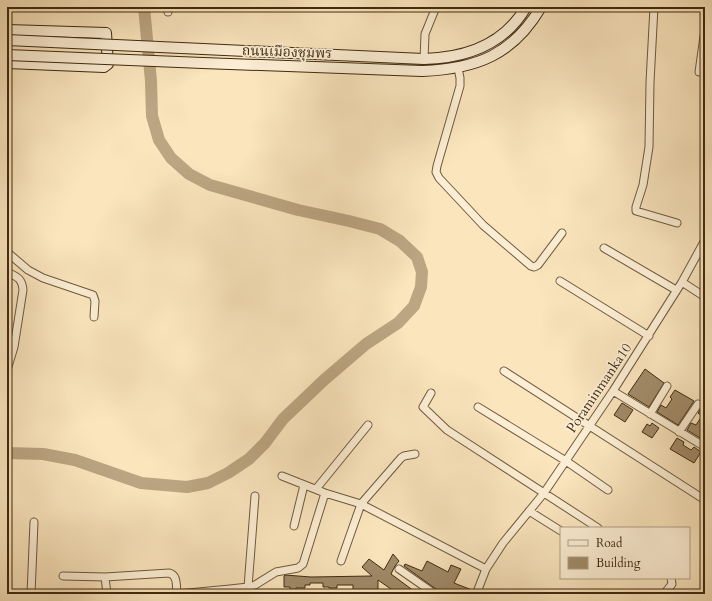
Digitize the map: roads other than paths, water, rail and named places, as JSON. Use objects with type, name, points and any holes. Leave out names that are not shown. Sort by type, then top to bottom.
[{"type":"main road","name":"ถนนเมืองชุมพร","points":[[7,40],[424,59],[452,57],[479,49],[496,40],[512,26],[526,7]]},
{"type":"main road","name":"ถนนเมืองชุมพร","points":[[7,55],[422,71],[458,68],[485,60],[502,51],[520,37],[541,7]]},
{"type":"main road","points":[[7,30],[106,33],[108,64],[104,67],[7,63]]},
{"type":"street","points":[[424,59],[424,34],[436,7]]},
{"type":"street","points":[[654,7],[650,82],[649,147],[643,184],[636,211],[677,223]]},
{"type":"street","points":[[699,72],[705,29]]},
{"type":"street","points":[[458,68],[460,86],[437,166],[436,172],[439,178],[483,224],[531,266],[534,267],[538,265],[562,233]]},
{"type":"street","name":"Poraminmanka10","points":[[478,593],[486,569],[544,493],[590,426],[649,336],[676,290],[702,253],[705,240]]},
{"type":"street","points":[[604,248],[676,290]]},
{"type":"street","points":[[7,252],[28,270],[43,278],[93,295],[95,301],[94,317]]},
{"type":"street","points":[[7,272],[22,282],[23,290],[14,347],[8,367]]},
{"type":"street","points":[[560,281],[649,336]]},
{"type":"street","points":[[682,282],[705,298]]},
{"type":"street","points":[[504,371],[705,500]]},
{"type":"street","points":[[650,414],[667,386]]},
{"type":"street","points":[[613,391],[705,447]]},
{"type":"street","points":[[432,393],[423,407],[447,430],[596,527]]},
{"type":"street","points":[[680,432],[698,404]]},
{"type":"street","points":[[478,407],[566,461],[608,490]]},
{"type":"street","points":[[316,489],[368,425]]},
{"type":"street","points":[[341,561],[361,504],[401,458],[415,454]]},
{"type":"street","points":[[282,476],[325,493],[361,504],[486,569]]},
{"type":"street","points":[[294,526],[304,485]]},
{"type":"street","points":[[63,576],[105,577],[169,573],[173,574],[175,577],[177,594],[255,585],[276,572],[298,568],[303,564],[325,493]]},
{"type":"street","points":[[248,587],[255,496]]},
{"type":"street","points":[[529,511],[560,531]]},
{"type":"street","points":[[31,594],[34,522]]},
{"type":"street","points":[[399,569],[435,594]]},
{"type":"street","points":[[105,577],[107,594]]},
{"type":"street","points":[[664,594],[672,584],[671,579]]},
{"type":"waterway","points":[[7,453],[43,454],[75,460],[141,483],[187,487],[208,483],[228,473],[249,459],[265,443],[283,419],[324,380],[366,344],[398,323],[414,306],[421,287],[422,272],[417,257],[400,241],[380,229],[298,210],[210,185],[189,174],[171,158],[159,140],[152,116],[151,81],[144,7]]}]
